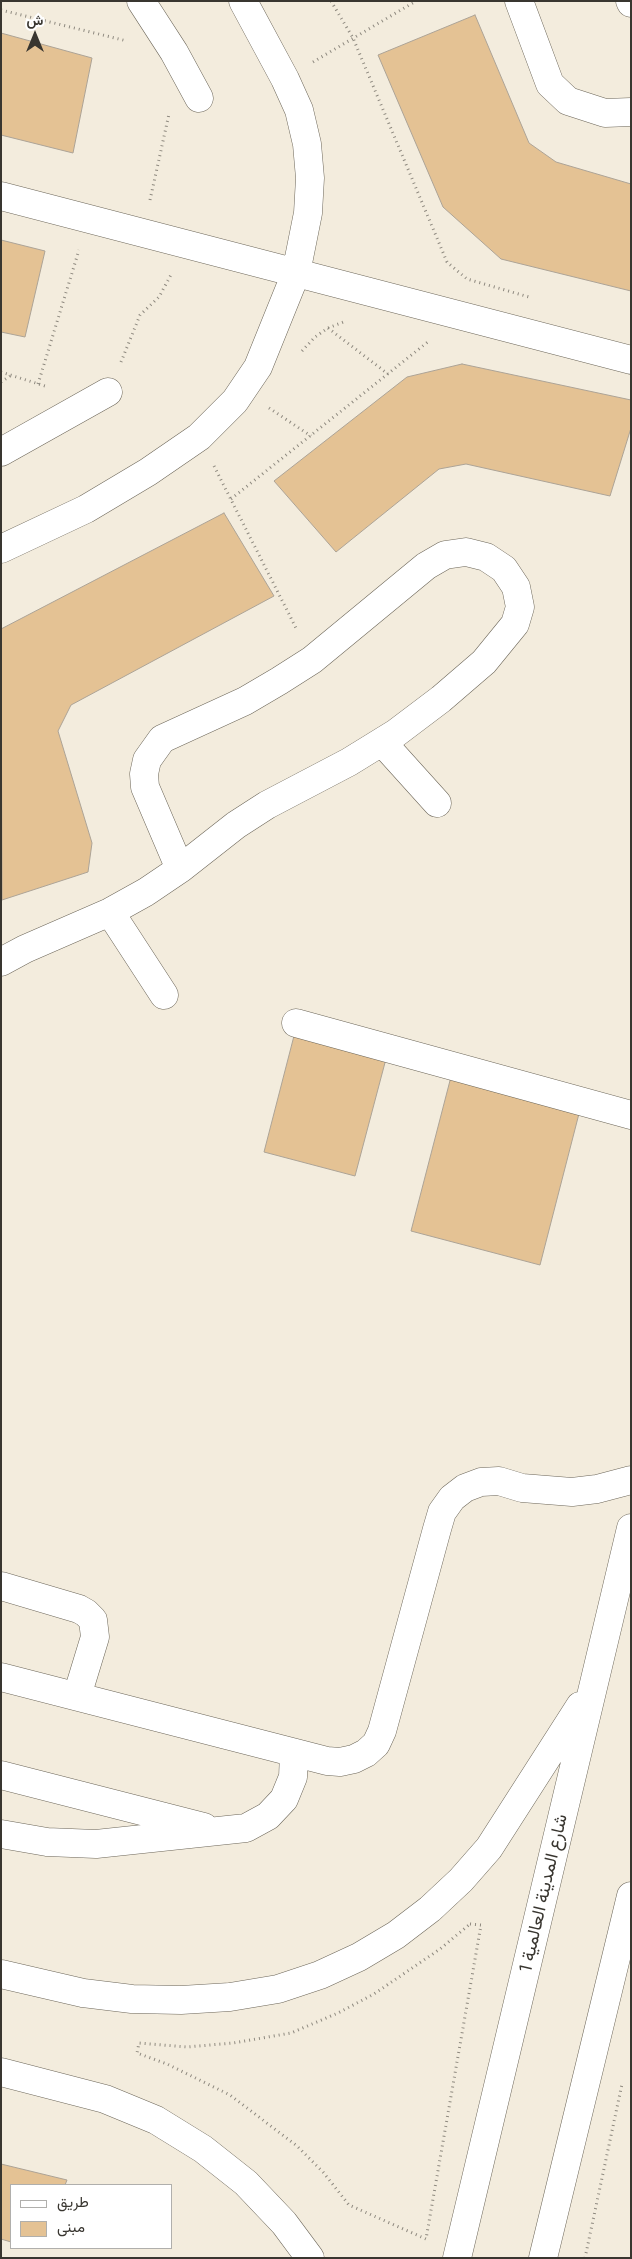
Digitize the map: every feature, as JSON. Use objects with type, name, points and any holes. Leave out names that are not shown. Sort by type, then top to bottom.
[{"type":"street","points":[[141,1],[177,58],[199,98]]},
{"type":"street","points":[[1,550],[86,509],[148,472],[199,437],[235,402],[258,367],[296,272],[308,213],[310,178],[307,144],[301,119],[285,79],[243,1]]},
{"type":"street","points":[[519,1],[550,84],[568,101],[587,108],[605,113],[631,112]]},
{"type":"street","points":[[1,196],[631,360]]},
{"type":"street","points":[[1,452],[108,392]]},
{"type":"street","points":[[1,962],[25,949],[110,912],[146,892],[180,869],[244,820],[267,805],[349,762],[382,742],[441,699],[484,662],[514,624],[520,607],[516,587],[504,569],[486,557],[466,552],[445,555],[426,566],[312,660],[245,700],[173,732],[162,739],[153,749],[147,760],[144,774],[145,787],[180,869]]},
{"type":"street","points":[[382,742],[437,803]]},
{"type":"street","points":[[110,912],[164,995]]},
{"type":"street","points":[[296,1023],[631,1115]]},
{"type":"street","points":[[1,1678],[294,1753],[340,1762],[354,1759],[366,1753],[376,1744],[382,1732],[442,1512],[452,1498],[466,1488],[482,1482],[498,1481],[522,1488],[572,1492],[597,1489],[631,1480]]},
{"type":"street","name":"شارع المدينة العالمية 1","points":[[457,2258],[591,1688],[631,1528]]},
{"type":"street","points":[[1,1586],[79,1608],[92,1620],[95,1637],[77,1696]]},
{"type":"street","points":[[1,1974],[83,1993],[132,1999],[181,2000],[230,1997],[278,1989],[320,1975],[359,1957],[396,1935],[430,1909],[461,1880],[489,1848],[591,1688]]},
{"type":"street","points":[[1,1834],[47,1842],[96,1844],[246,1828],[268,1816],[284,1799],[292,1777],[294,1753]]},
{"type":"street","points":[[1,1776],[222,1831]]},
{"type":"street","points":[[543,2258],[631,1896]]},
{"type":"street","points":[[1,2072],[105,2099],[156,2120],[203,2148],[246,2183],[284,2223],[310,2258]]},
{"type":"path","points":[[331,1],[353,38],[447,262],[467,279],[536,299]]},
{"type":"path","points":[[285,79],[416,1]]},
{"type":"path","points":[[1,10],[177,58],[143,233]]},
{"type":"path","points":[[38,384],[89,218]]},
{"type":"path","points":[[108,392],[140,315],[159,297],[187,244]]},
{"type":"path","points":[[300,354],[315,337],[328,328],[354,319]]},
{"type":"path","points":[[328,328],[388,374]]},
{"type":"path","points":[[231,499],[432,339]]},
{"type":"path","points":[[1,382],[11,376]]},
{"type":"path","points":[[263,415],[273,400]]},
{"type":"path","points":[[268,408],[311,436]]},
{"type":"path","points":[[199,437],[312,660]]},
{"type":"path","points":[[215,468],[221,461]]},
{"type":"path","points":[[470,1924],[481,1925],[426,2239],[349,2205],[316,2165],[297,2146],[260,2117],[230,2095],[200,2079],[168,2064],[137,2053],[139,2043],[187,2047],[233,2043],[291,2033],[338,2013],[374,1994],[440,1949],[470,1924]]},
{"type":"path","points":[[585,2258],[623,2080]]},
{"type":"building","points":[[475,15],[529,143],[556,162],[631,184],[631,291],[501,259],[443,207],[378,55]]},
{"type":"building","points":[[1,33],[92,58],[73,153],[1,135]]},
{"type":"building","points":[[1,240],[45,251],[25,337],[1,332]]},
{"type":"building","points":[[462,364],[631,400],[631,428],[610,496],[466,464],[439,469],[336,552],[274,481],[407,377]]},
{"type":"building","points":[[224,513],[274,596],[71,705],[58,731],[92,843],[88,872],[2,900],[1,629]]},
{"type":"building","points":[[295,1032],[387,1055],[355,1176],[264,1152]]},
{"type":"building","points":[[453,1069],[582,1102],[540,1265],[411,1231]]},
{"type":"building","points":[[1,2164],[67,2180],[65,2184],[10,2184],[10,2242],[1,2239]]}]
